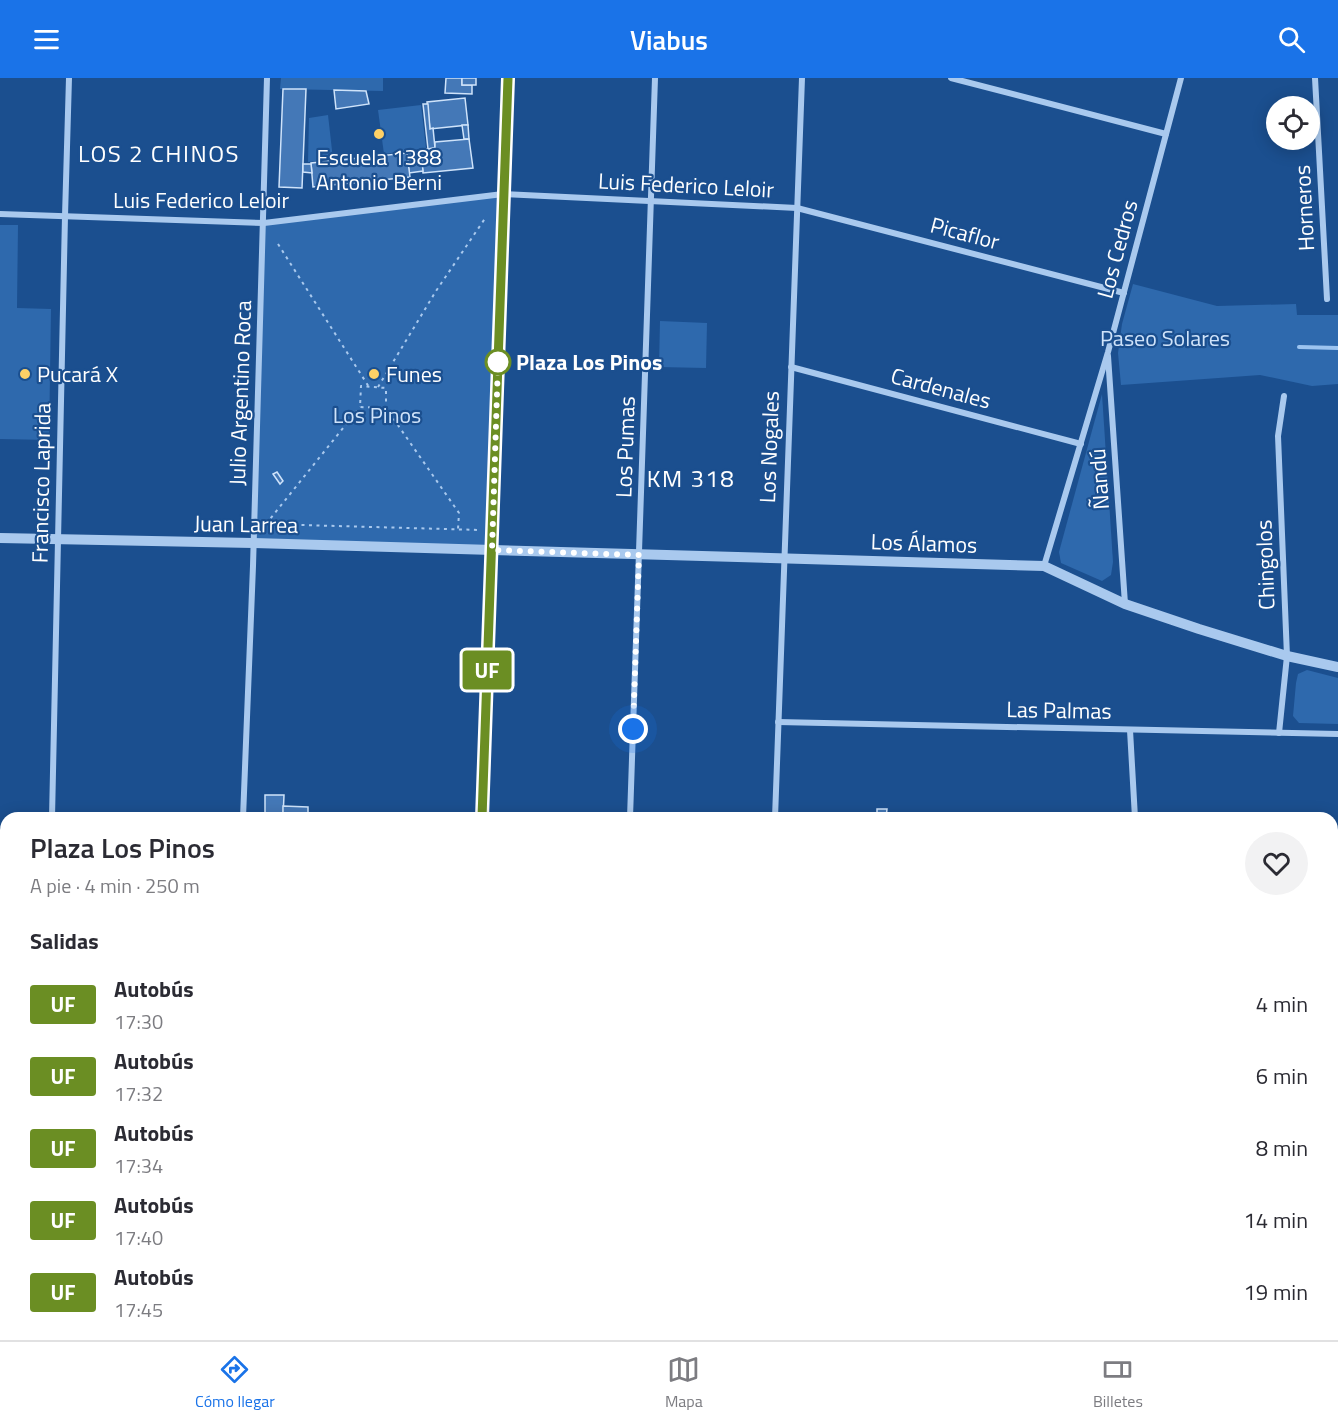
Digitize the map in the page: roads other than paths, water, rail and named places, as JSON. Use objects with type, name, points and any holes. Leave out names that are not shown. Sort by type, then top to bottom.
[{"type":"street","name":"Francisco Laprida","points":[[52,812],[69,78]]},
{"type":"street","name":"Julio Argentino Roca","points":[[243,812],[267,78]]},
{"type":"street","points":[[482,812],[508,78]]},
{"type":"street","name":"Los Pumas","points":[[630,812],[655,78]]},
{"type":"street","name":"Los Nogales","points":[[775,812],[802,78]]},
{"type":"street","points":[[951,78],[1166,134]]},
{"type":"street","name":"Los Cedros","points":[[1044,566],[1108,352],[1181,78]]},
{"type":"street","name":"Horneros","points":[[1315,78],[1327,299]]},
{"type":"street","name":"Luis Federico Leloir","points":[[0,214],[264,223],[503,194],[796,208]]},
{"type":"street","name":"Picaflor","points":[[796,208],[1124,293]]},
{"type":"street","name":"Ñandú","points":[[1108,352],[1125,604]]},
{"type":"street","name":"Cardenales","points":[[791,367],[1081,444]]},
{"type":"street","name":"Chingolos","points":[[1279,733],[1287,656],[1278,436],[1284,396]]},
{"type":"street","name":"Juan Larrea","points":[[0,538],[492,550]]},
{"type":"street","name":"Los Álamos","points":[[492,550],[1044,566],[1125,604],[1287,656],[1338,667]]},
{"type":"street","name":"Las Palmas","points":[[778,722],[1338,734]]},
{"type":"street","points":[[1130,730],[1135,812]]},
{"type":"waterway","points":[[1299,347],[1338,348]]},
{"type":"place","name":"Escuela 1388 Antonio Berni","points":[[379,134]]},
{"type":"place","name":"Plaza Los Pinos","points":[[498,362]]},
{"type":"place","name":"Pucará X","points":[[25,374]]},
{"type":"place","name":"Funes","points":[[374,374]]},
{"type":"district","name":"LOS 2 CHINOS","points":[[159,154]]},
{"type":"district","name":"KM 318","points":[[691,479]]},
{"type":"park label","name":"Paseo Solares","points":[[1165,338]]},
{"type":"park label","name":"Los Pinos","points":[[377,415]]}]
